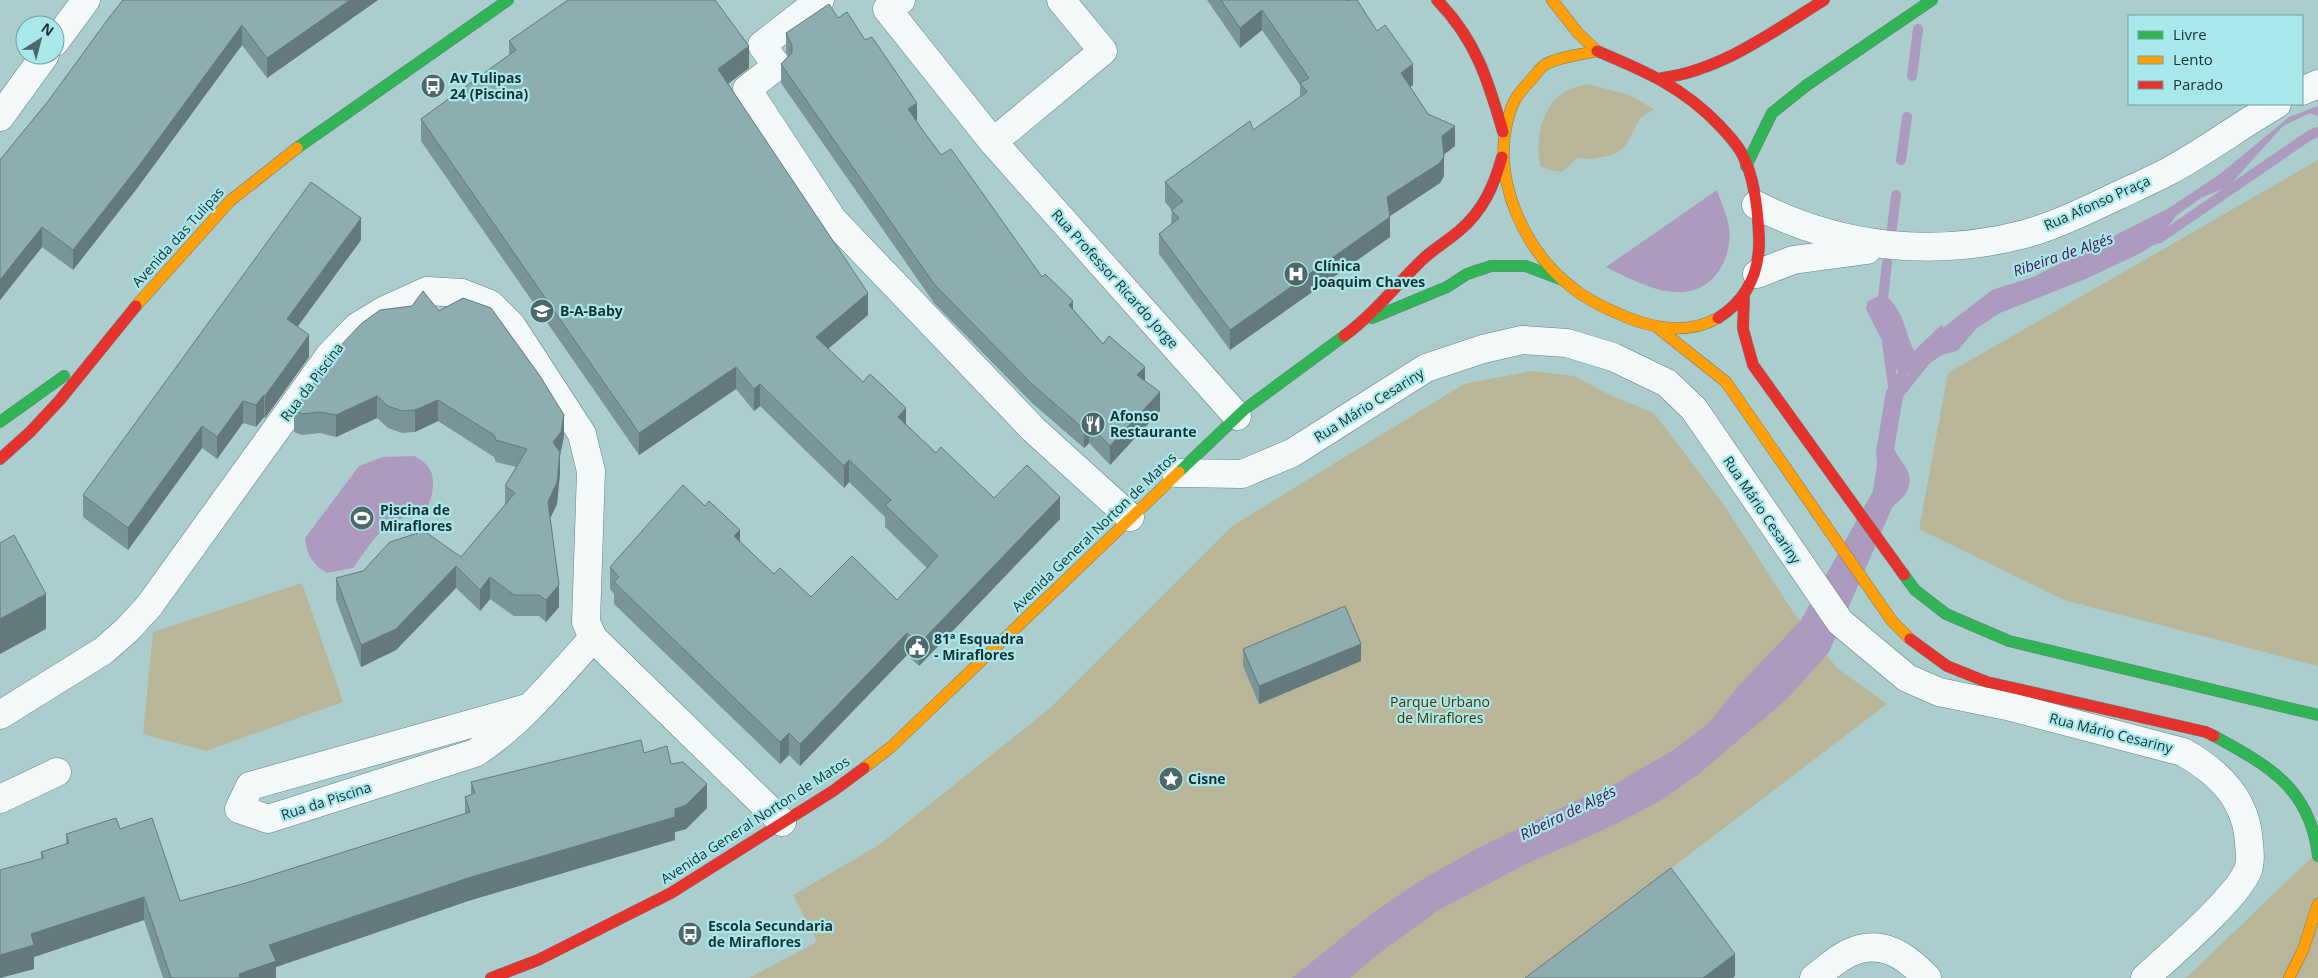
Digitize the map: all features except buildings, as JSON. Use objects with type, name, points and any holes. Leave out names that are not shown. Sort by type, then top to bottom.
[{"type":"main road","name":"Avenida das Tulipas","points":[[0,459],[59,401],[116,328],[230,201],[278,162],[508,0]]},
{"type":"main road","points":[[1437,0],[1472,41],[1487,77],[1503,132]]},
{"type":"main road","points":[[1552,0],[1578,33],[1597,51],[1662,78],[1699,105],[1743,154],[1756,205],[1760,230],[1743,329],[1753,365],[1916,590],[1946,614],[1982,631],[2009,640],[2318,715]]},
{"type":"main road","points":[[1662,78],[1677,78],[1701,70],[1738,51],[1824,0]]},
{"type":"main road","points":[[1746,166],[1772,113],[1807,85],[1932,0]]},
{"type":"main road","points":[[1597,51],[1546,64],[1516,95],[1503,132],[1502,157],[1512,200],[1524,231],[1564,281],[1595,303],[1622,316],[1658,328],[1686,329],[1711,323],[1728,314],[1750,285]]},
{"type":"main road","name":"Avenida General Norton de Matos","points":[[491,978],[538,960],[671,893],[833,791],[891,747],[1004,641],[1130,517],[1237,416],[1362,323],[1424,258],[1473,218],[1487,198],[1495,181],[1502,157]]},
{"type":"main road","name":"Avenida General Norton de Matos","points":[[1362,323],[1446,288],[1468,273],[1494,265],[1520,264],[1543,270],[1564,281]]},
{"type":"main road","points":[[0,422],[53,386],[116,328]]},
{"type":"main road","points":[[1658,328],[1702,361],[1726,382],[1892,621],[1916,644],[1948,666],[1987,682],[2206,732],[2250,754],[2281,777],[2304,808],[2316,838],[2318,856]]},
{"type":"main road","points":[[2288,978],[2303,950],[2318,904]]},
{"type":"street","points":[[65,28],[86,0]]},
{"type":"street","points":[[820,0],[762,45],[777,66],[747,89],[833,220],[1033,429],[1130,517]]},
{"type":"street","points":[[994,142],[1103,51],[1061,0]]},
{"type":"street","name":"Rua Professor Ricardo Jorge","points":[[886,3],[994,142],[1237,416]]},
{"type":"street","points":[[0,116],[38,65]]},
{"type":"street","points":[[2303,91],[2318,84]]},
{"type":"street","name":"Rua Afonso Praça","points":[[1756,205],[1780,218],[1825,234],[1898,247],[1926,248],[1986,242],[2026,234],[2084,212],[2170,170],[2275,105]]},
{"type":"street","name":"Rua Afonso Praça","points":[[1750,285],[1794,260],[1898,247]]},
{"type":"street","name":"Rua da Piscina","points":[[0,715],[103,651],[127,630],[149,606],[330,354],[357,327],[385,310],[427,291],[462,293],[490,304],[512,326],[582,434],[590,471],[586,622],[593,638],[782,822]]},
{"type":"street","name":"Rua Mário Cesariny","points":[[1176,473],[1242,474],[1250,471],[1292,453],[1426,368],[1483,349],[1522,340],[1566,343],[1613,357],[1667,383],[1694,409],[1840,622],[1907,678],[1939,692],[2184,752],[2206,766],[2225,784],[2241,806],[2249,829],[2250,858],[2248,871],[2227,899],[2145,978]]},
{"type":"street","name":"Rua da Piscina","points":[[527,708],[250,786],[239,809],[268,819],[475,753],[495,740],[527,708],[593,638]]},
{"type":"street","points":[[0,798],[57,772]]},
{"type":"street","points":[[1814,978],[1848,953],[1871,946],[1891,950],[1908,959],[1926,978]]},
{"type":"green space","points":[[1587,84],[1629,95],[1654,109],[1640,118],[1625,147],[1613,155],[1593,159],[1578,158],[1562,172],[1540,166],[1538,145],[1546,113],[1559,96],[1570,89]]},
{"type":"green space","points":[[2318,160],[2318,666],[2064,600],[1919,529],[1948,373]]},
{"type":"green space","name":"Parque Urbano de Miraflores","points":[[1532,371],[1574,376],[1612,396],[1654,413],[1724,505],[1793,612],[1837,668],[1887,704],[1527,978],[749,978],[817,942],[793,895],[879,845],[1049,709],[1232,526],[1464,384]]},
{"type":"green space","points":[[302,583],[343,702],[206,751],[143,734],[153,632]]},
{"type":"green space","points":[[2318,852],[2318,978],[2186,978],[2310,859]]},
{"type":"water","points":[[2318,106],[2318,116],[2310,113],[2283,126],[2229,186],[2201,198],[2177,215],[2153,245],[2141,253],[2088,278],[2000,313],[1977,328],[1957,351],[1942,355],[1926,366],[1907,374],[1894,449],[1907,469],[1910,480],[1909,486],[1905,495],[1892,508],[1829,652],[1788,698],[1766,717],[1696,776],[1658,802],[1614,825],[1524,865],[1437,911],[1373,958],[1350,978],[1292,978],[1370,915],[1415,884],[1476,849],[1613,785],[1672,751],[1709,723],[1735,690],[1801,620],[1873,491],[1877,464],[1876,452],[1886,391],[1898,372],[1866,309],[1867,302],[1884,293],[1895,306],[1903,320],[1914,351],[1941,325],[1944,327],[1992,290],[2033,277],[2169,208],[2220,174],[2289,117]]},
{"type":"water","points":[[1717,190],[1729,227],[1728,250],[1720,270],[1704,285],[1694,290],[1673,292],[1653,288],[1606,267]]},
{"type":"water","name":"Piscina de Miraflores","points":[[414,456],[428,466],[433,477],[432,496],[423,511],[394,522],[380,532],[353,568],[327,573],[318,566],[309,554],[305,538],[359,466],[383,457]]},
{"type":"waterway","points":[[1912,76],[1918,29]]},
{"type":"waterway","points":[[1901,160],[1907,117]]},
{"type":"waterway","name":"Ribeira de Algés","points":[[2147,242],[2160,238],[2310,135],[2318,132]]},
{"type":"waterway","points":[[1892,228],[1896,195]]},
{"type":"waterway","points":[[1882,307],[1887,263]]},
{"type":"waterway","points":[[1887,343],[1894,393]]},
{"type":"waterway","name":"Ribeira de Algés","points":[[1895,399],[1926,360]]},
{"type":"traffic: fast","points":[[297,148],[508,0]]},
{"type":"traffic: fast","points":[[1746,166],[1772,113],[1807,85],[1932,0]]},
{"type":"traffic: fast","points":[[1372,318],[1447,287],[1467,274],[1491,266],[1526,266],[1560,279]]},
{"type":"traffic: fast","points":[[1179,472],[1245,409],[1344,336]]},
{"type":"traffic: fast","points":[[0,422],[64,376]]},
{"type":"traffic: fast","points":[[1904,575],[1915,590],[1946,614],[2009,641],[2318,715]]},
{"type":"traffic: fast","points":[[2214,736],[2269,769],[2284,782],[2296,796],[2306,813],[2318,856]]},
{"type":"traffic: slow","points":[[1552,0],[1578,33],[1597,51]]},
{"type":"traffic: slow","points":[[1597,51],[1565,57],[1546,64],[1521,91],[1513,104],[1507,122],[1504,145],[1505,169],[1509,192],[1517,214],[1528,236],[1556,274],[1588,299],[1603,307],[1634,320],[1666,328],[1687,328],[1708,323],[1718,318]]},
{"type":"traffic: slow","points":[[136,306],[230,201],[297,148]]},
{"type":"traffic: slow","points":[[1658,328],[1726,382],[1892,621],[1910,639]]},
{"type":"traffic: slow","points":[[864,768],[891,747],[1179,472]]},
{"type":"traffic: slow","points":[[2289,978],[2303,950],[2318,904]]},
{"type":"traffic: jam","points":[[1437,0],[1462,30],[1471,46],[1486,78],[1503,132]]},
{"type":"traffic: jam","points":[[1662,78],[1706,67],[1747,48],[1824,0]]},
{"type":"traffic: jam","points":[[1597,51],[1663,81],[1692,101],[1706,112],[1733,140],[1747,165],[1757,206],[1759,238],[1757,262],[1750,284],[1744,293],[1728,311],[1718,318]]},
{"type":"traffic: jam","points":[[1344,336],[1375,309],[1423,259],[1459,231],[1475,215],[1491,188],[1502,157]]},
{"type":"traffic: jam","points":[[1744,296],[1743,329],[1753,365],[1904,575]]},
{"type":"traffic: jam","points":[[0,459],[30,432],[59,401],[136,306]]},
{"type":"traffic: jam","points":[[1910,639],[1947,666],[1987,682],[2206,732],[2214,736]]},
{"type":"traffic: jam","points":[[491,978],[538,960],[671,893],[833,791],[864,768]]},
{"type":"place","name":"Av Tulipas 24 (Piscina)","points":[[433,86]]},
{"type":"place","name":"Clínica Joaquim Chaves","points":[[1296,274]]},
{"type":"place","name":"B-A-Baby","points":[[542,311]]},
{"type":"place","name":"Afonso Restaurante","points":[[1093,424]]},
{"type":"place","name":"Piscina de Miraflores","points":[[362,518]]},
{"type":"place","name":"81ª Esquadra - Miraflores","points":[[917,647]]},
{"type":"place","name":"Cisne","points":[[1171,779]]},
{"type":"place","name":"Escola Secundaria de Miraflores","points":[[690,934]]}]
